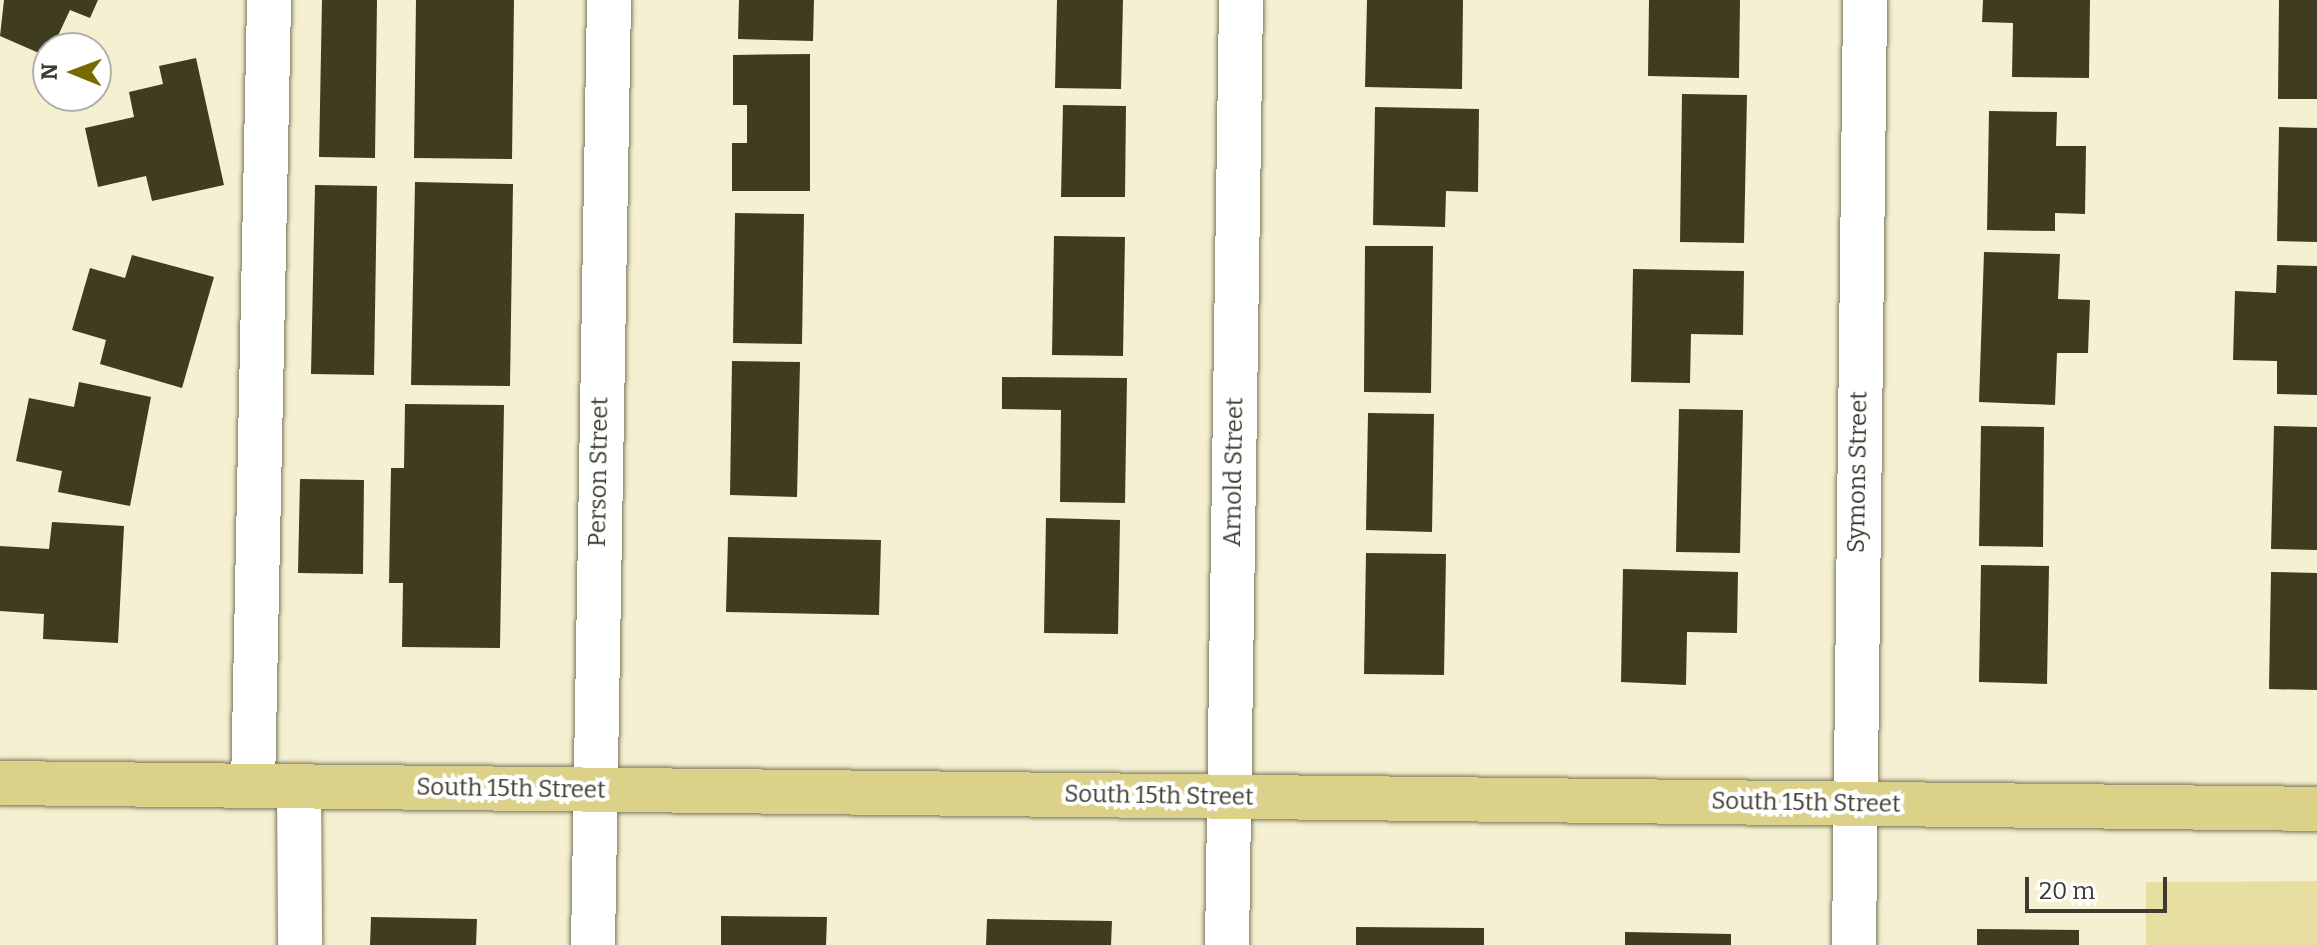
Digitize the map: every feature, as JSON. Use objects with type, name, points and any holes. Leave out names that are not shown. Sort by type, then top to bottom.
[{"type":"main road","name":"South 15th Street","points":[[0,783],[2317,809]]},
{"type":"street","points":[[253,786],[269,0]]},
{"type":"street","name":"Person Street","points":[[593,945],[593,789],[609,0]]},
{"type":"street","name":"Arnold Street","points":[[1227,945],[1241,0]]},
{"type":"street","name":"Symons Street","points":[[1854,945],[1865,0]]},
{"type":"street","points":[[299,787],[300,945]]},
{"type":"shaded area","points":[[2317,881],[2317,945],[2146,945],[2146,882]]},
{"type":"building","points":[[4,0],[98,0],[90,18],[70,10],[60,32],[32,32],[32,50],[0,36]]},
{"type":"building","points":[[322,0],[377,0],[375,158],[319,157]]},
{"type":"building","points":[[416,0],[514,0],[512,159],[414,158]]},
{"type":"building","points":[[739,0],[814,0],[813,41],[738,39]]},
{"type":"building","points":[[1057,0],[1123,0],[1121,89],[1055,88]]},
{"type":"building","points":[[1367,0],[1463,0],[1462,89],[1365,87]]},
{"type":"building","points":[[1649,0],[1740,0],[1739,78],[1648,76]]},
{"type":"building","points":[[1983,0],[2090,0],[2089,78],[2012,77],[2013,23],[1982,22]]},
{"type":"building","points":[[2279,0],[2317,0],[2317,99],[2278,99]]},
{"type":"building","points":[[810,54],[810,191],[732,191],[732,143],[747,143],[747,105],[733,105],[733,55]]},
{"type":"building","points":[[196,58],[224,185],[152,201],[146,176],[98,187],[85,128],[134,117],[129,92],[163,84],[159,66]]},
{"type":"building","points":[[1682,94],[1747,95],[1744,243],[1680,242]]},
{"type":"building","points":[[1063,105],[1126,106],[1125,197],[1061,197]]},
{"type":"building","points":[[1375,107],[1479,109],[1478,192],[1446,191],[1445,227],[1373,225]]},
{"type":"building","points":[[1989,111],[2057,112],[2056,146],[2086,146],[2085,214],[2055,213],[2055,231],[1987,230]]},
{"type":"building","points":[[2279,127],[2317,128],[2317,242],[2277,241]]},
{"type":"building","points":[[415,182],[513,184],[510,386],[411,385]]},
{"type":"building","points":[[315,185],[377,186],[374,375],[311,374]]},
{"type":"building","points":[[735,213],[804,214],[802,344],[733,343]]},
{"type":"building","points":[[1054,236],[1125,237],[1123,356],[1052,355]]},
{"type":"building","points":[[1365,246],[1433,246],[1431,393],[1364,392]]},
{"type":"building","points":[[1984,252],[2060,254],[2058,299],[2090,300],[2088,353],[2057,353],[2055,405],[1979,402]]},
{"type":"building","points":[[132,255],[214,277],[182,388],[100,364],[106,340],[72,330],[90,268],[125,278]]},
{"type":"building","points":[[2277,265],[2317,266],[2317,395],[2277,394],[2277,361],[2233,360],[2235,291],[2276,293]]},
{"type":"building","points":[[1633,269],[1744,271],[1743,335],[1691,334],[1690,383],[1631,382]]},
{"type":"building","points":[[732,361],[800,362],[797,497],[730,495]]},
{"type":"building","points":[[1002,377],[1127,378],[1125,503],[1060,502],[1061,410],[1002,409]]},
{"type":"building","points":[[79,382],[151,397],[130,506],[58,492],[62,471],[16,461],[29,398],[74,407]]},
{"type":"building","points":[[405,404],[504,405],[500,648],[402,647],[403,583],[389,583],[391,468],[404,468]]},
{"type":"building","points":[[1679,409],[1743,410],[1740,553],[1676,552]]},
{"type":"building","points":[[1368,413],[1434,414],[1432,532],[1366,530]]},
{"type":"building","points":[[1981,426],[2044,427],[2043,547],[1979,546]]},
{"type":"building","points":[[2274,426],[2317,427],[2317,550],[2271,549]]},
{"type":"building","points":[[300,479],[364,480],[363,574],[298,573]]},
{"type":"building","points":[[1046,518],[1120,520],[1118,634],[1044,633]]},
{"type":"building","points":[[52,522],[124,526],[118,643],[43,639],[44,614],[0,611],[0,546],[49,549]]},
{"type":"building","points":[[728,537],[881,540],[879,615],[726,612]]},
{"type":"building","points":[[1366,553],[1446,554],[1444,675],[1364,674]]},
{"type":"building","points":[[1981,565],[2049,566],[2047,684],[1979,682]]},
{"type":"building","points":[[1623,569],[1738,572],[1737,633],[1687,632],[1686,685],[1621,682]]},
{"type":"building","points":[[2271,572],[2317,573],[2317,690],[2269,689]]},
{"type":"building","points":[[721,916],[827,917],[826,945],[721,945]]},
{"type":"building","points":[[371,917],[477,919],[476,945],[370,945]]},
{"type":"building","points":[[987,919],[1112,921],[1111,945],[986,945]]},
{"type":"building","points":[[1356,927],[1484,928],[1484,945],[1356,945]]},
{"type":"building","points":[[1977,929],[2079,930],[2079,945],[1977,945]]},
{"type":"building","points":[[1625,932],[1731,934],[1731,945],[1625,945]]}]
